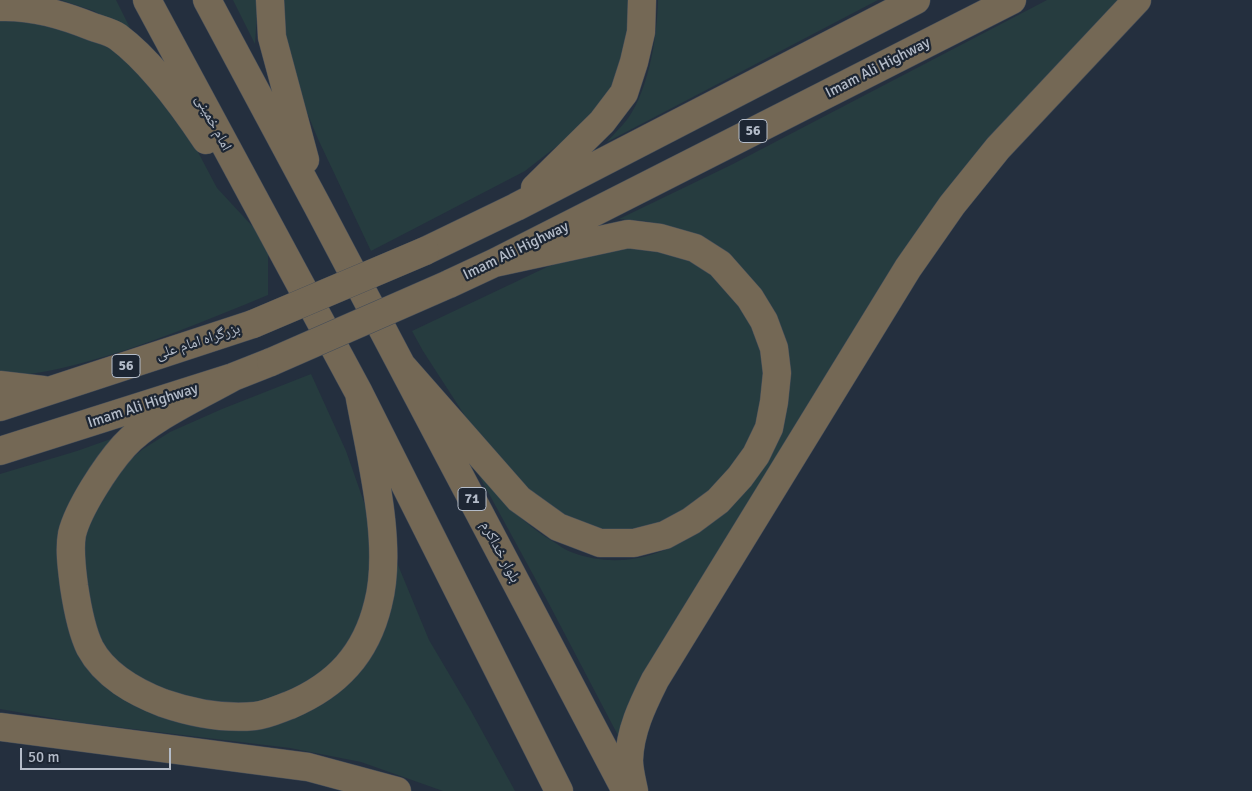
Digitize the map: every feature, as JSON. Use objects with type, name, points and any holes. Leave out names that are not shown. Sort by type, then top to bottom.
[{"type":"highway","name":"امام خمینی","points":[[147,0],[278,245]]},
{"type":"highway","points":[[207,0],[318,207]]},
{"type":"highway","points":[[270,0],[272,37],[318,207]]},
{"type":"highway","points":[[516,207],[602,122],[624,94],[641,32],[642,0]]},
{"type":"highway","name":"56","points":[[516,207],[916,0]]},
{"type":"highway","name":"Imam Ali Highway","points":[[0,451],[233,377],[449,284],[494,263],[1012,0]]},
{"type":"highway","points":[[634,791],[629,762],[631,740],[639,712],[655,680],[908,268],[952,205],[998,148],[1137,0]]},
{"type":"highway","points":[[0,7],[18,6],[45,10],[116,36],[140,56],[190,116],[278,245],[359,393],[559,791]]},
{"type":"highway","name":"بلوار خداکرم","points":[[318,207],[626,791]]},
{"type":"highway","name":"بزرگراه امام علی","points":[[0,407],[252,324],[425,251],[516,207]]},
{"type":"highway","points":[[402,367],[519,499],[558,527],[600,542],[634,543],[665,535],[691,521],[718,501],[740,477],[756,455],[769,428],[777,372],[774,348],[764,321],[750,298],[720,264],[695,248],[660,238],[628,234],[494,263]]},
{"type":"highway","points":[[233,377],[155,421],[124,446],[84,504],[72,535],[72,567],[80,621],[91,649],[109,672],[131,689],[156,700],[187,711],[221,716],[257,716],[308,697],[331,682],[349,666],[362,648],[371,628],[380,598],[384,566],[380,513],[359,393]]},
{"type":"highway","points":[[0,385],[52,391]]},
{"type":"highway","points":[[0,727],[308,767],[397,791]]},
{"type":"green space","points":[[61,0],[116,0],[134,36],[94,11]]},
{"type":"green space","points":[[233,0],[258,0],[255,44]]},
{"type":"green space","points":[[280,0],[629,0],[630,40],[613,90],[593,118],[525,171],[371,251],[318,139],[291,74]]},
{"type":"green space","points":[[658,0],[878,0],[607,142],[630,116],[644,87],[654,43]]},
{"type":"green space","points":[[1047,0],[1129,0],[968,173],[623,745],[476,470],[503,500],[532,527],[567,550],[593,558],[635,559],[655,554],[693,536],[710,523],[727,509],[786,357],[669,227],[645,221],[619,219],[733,164]]},
{"type":"green space","points":[[0,20],[54,21],[115,50],[153,86],[189,135],[217,188],[268,243],[268,295],[176,332],[106,356],[72,366],[41,372],[21,375],[0,374]]},
{"type":"green space","points":[[617,245],[670,247],[732,288],[766,355],[762,425],[716,496],[643,535],[576,529],[500,470],[412,331],[547,267]]},
{"type":"green space","points":[[311,374],[346,451],[372,525],[377,548],[362,629],[320,685],[242,710],[170,698],[104,654],[81,600],[85,531],[117,471],[143,449],[170,432]]},
{"type":"green space","points":[[122,435],[86,482],[73,620],[173,716],[334,696],[393,553],[429,640],[515,791],[443,791],[361,762],[290,748],[75,722],[0,709],[0,474],[77,451]]}]
